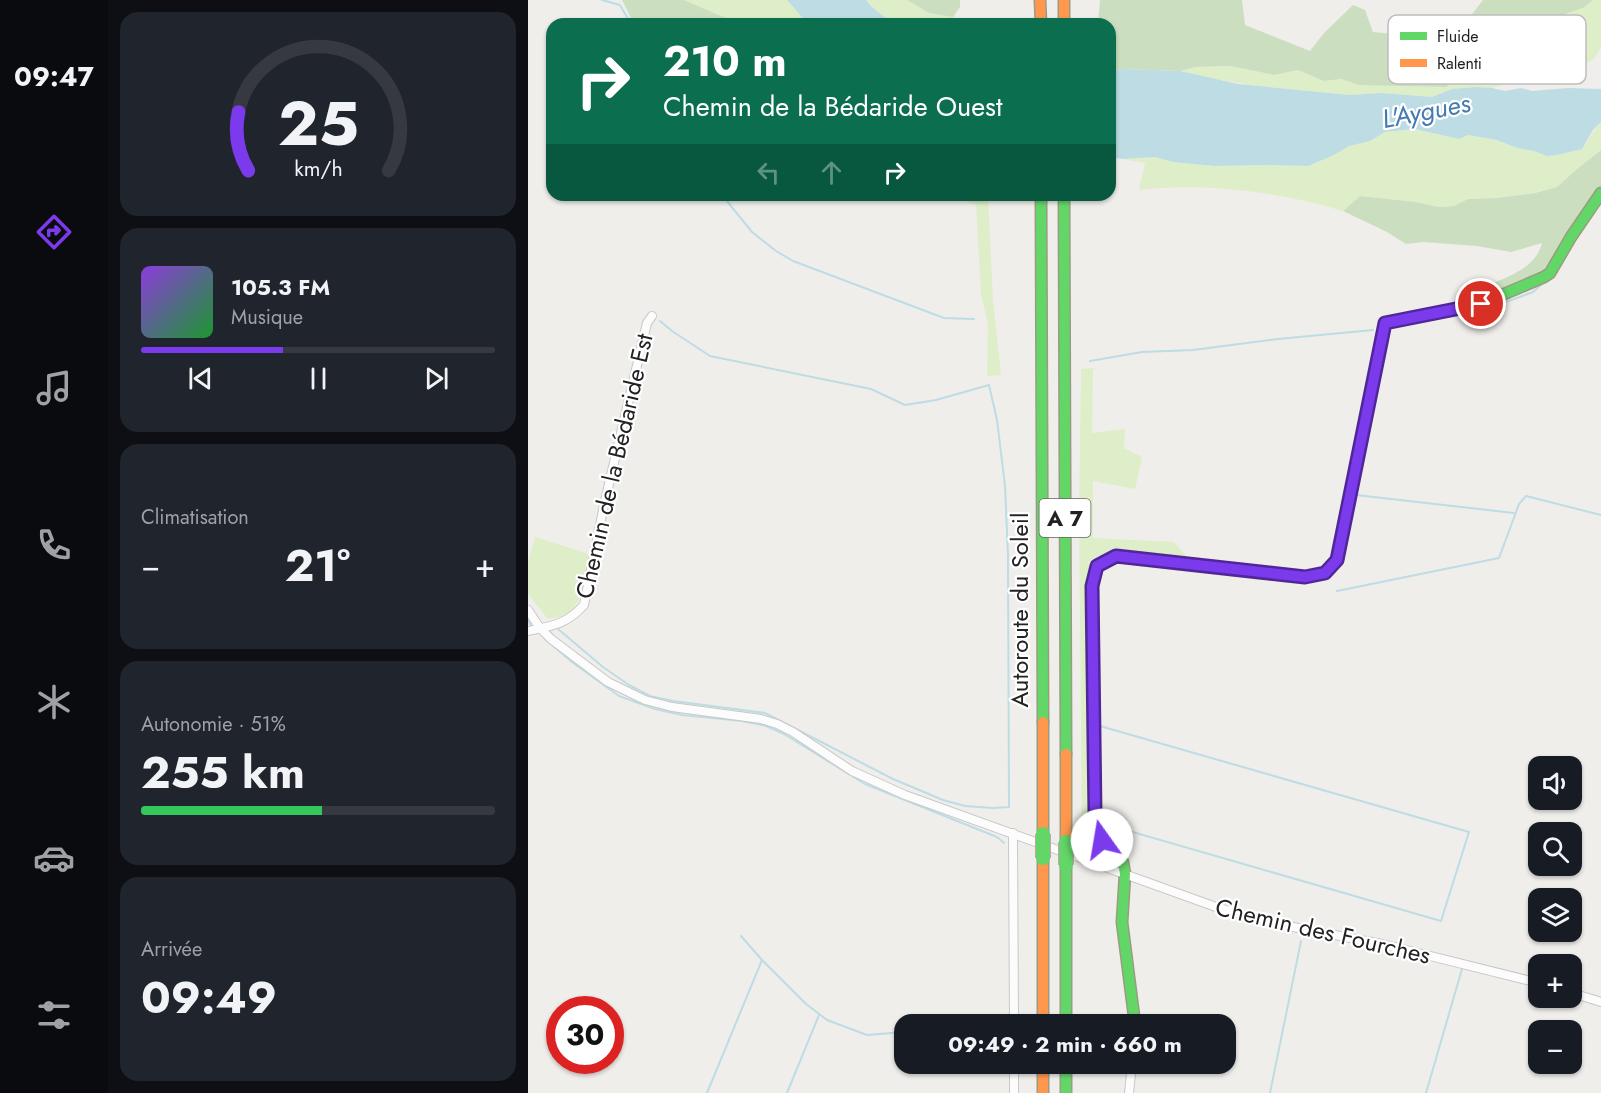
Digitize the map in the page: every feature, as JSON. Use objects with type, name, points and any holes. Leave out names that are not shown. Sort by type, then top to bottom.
[{"type":"main road","points":[[1040,0],[1041,18]]},
{"type":"main road","points":[[1064,0],[1064,18]]},
{"type":"main road","points":[[1134,1014],[1122,922],[1125,874],[1123,862],[1095,814],[1092,586],[1097,566],[1116,556],[1305,577],[1325,573],[1337,560],[1385,323],[1481,304],[1544,277],[1550,273],[1601,193]]},
{"type":"main road","name":"Autoroute du Soleil","points":[[1041,201],[1043,1014]]},
{"type":"main road","name":"Autoroute du Soleil","points":[[1064,201],[1066,1014]]},
{"type":"main road","points":[[1043,1074],[1043,1093]]},
{"type":"main road","points":[[1066,1074],[1066,1093]]},
{"type":"street","name":"Chemin de la Bédaride Est","points":[[528,631],[558,625],[575,615],[584,605],[604,506],[647,323],[652,316]]},
{"type":"street","name":"Chemin des Fourches","points":[[528,610],[551,639],[608,682],[645,700],[672,707],[761,719],[777,724],[852,771],[906,795],[1216,907],[1264,921],[1382,944],[1528,980]]},
{"type":"street","points":[[1086,860],[1102,840],[1103,831]]},
{"type":"street","points":[[1013,833],[1014,1014]]},
{"type":"street","points":[[1582,996],[1601,1002]]},
{"type":"street","points":[[1014,1074],[1014,1093]]},
{"type":"street","points":[[1129,1093],[1131,1074]]},
{"type":"green space","points":[[622,0],[684,0],[726,18],[631,18]]},
{"type":"green space","points":[[684,0],[787,0],[803,18],[726,18]]},
{"type":"green space","points":[[866,0],[907,0],[929,13],[955,18],[886,18]]},
{"type":"green space","points":[[907,0],[960,0],[960,7],[953,17],[929,13]]},
{"type":"green space","points":[[1100,0],[1242,0],[1245,25],[1310,51],[1324,33],[1353,5],[1365,10],[1373,32],[1388,34],[1388,84],[1451,84],[1446,87],[1359,85],[1341,79],[1324,81],[1298,70],[1274,75],[1230,66],[1195,67],[1180,71],[1116,70],[1116,18],[1098,18]]},
{"type":"green space","points":[[1483,0],[1593,0],[1583,8],[1565,14],[1471,15]]},
{"type":"green space","points":[[1593,0],[1601,0],[1601,48],[1594,59],[1586,63],[1586,15],[1564,15],[1583,8]]},
{"type":"green space","points":[[1230,66],[1274,75],[1298,70],[1324,81],[1341,79],[1359,85],[1388,82],[1388,84],[1506,84],[1492,88],[1452,89],[1432,97],[1382,93],[1350,95],[1256,86],[1180,71],[1195,67]]},
{"type":"green space","points":[[1600,122],[1601,150],[1557,187],[1497,198],[1468,199],[1454,206],[1439,207],[1360,196],[1343,211],[1319,204],[1242,190],[1190,187],[1139,190],[1145,163],[1122,159],[1155,157],[1173,162],[1214,166],[1308,166],[1349,146],[1370,141],[1385,132],[1415,129],[1459,139],[1468,135],[1497,140],[1547,156],[1582,149]]},
{"type":"green space","points":[[1601,150],[1601,186],[1552,260],[1541,273],[1476,302],[1458,294],[1495,282],[1519,271],[1530,263],[1542,243],[1511,252],[1477,246],[1423,242],[1406,244],[1387,232],[1343,211],[1360,196],[1439,207],[1454,206],[1468,199],[1535,193],[1557,187]]},
{"type":"green space","points":[[966,201],[988,201],[993,300],[1001,375],[987,376],[988,324],[981,295],[976,205]]},
{"type":"green space","points":[[1095,368],[1093,370],[1092,433],[1125,429],[1124,448],[1142,457],[1135,489],[1093,481],[1093,538],[1174,542],[1187,557],[1109,551],[1092,559],[1088,579],[1091,822],[1097,841],[1092,849],[1082,840],[1079,516],[1081,369]]},
{"type":"green space","points":[[535,537],[589,554],[586,579],[578,602],[573,609],[562,616],[548,619],[528,594],[528,561]]},
{"type":"water","points":[[787,0],[866,0],[886,18],[803,18]]},
{"type":"water","name":"L'Aygues","points":[[1116,70],[1180,71],[1238,84],[1350,95],[1382,93],[1432,97],[1452,89],[1476,87],[1505,91],[1521,88],[1532,91],[1568,88],[1601,89],[1601,122],[1593,130],[1582,149],[1547,156],[1497,140],[1468,135],[1459,139],[1415,129],[1385,132],[1370,141],[1349,146],[1308,166],[1214,166],[1173,162],[1155,157],[1122,159],[1116,158]]},
{"type":"waterway","points":[[602,0],[620,5],[628,18]]},
{"type":"waterway","points":[[727,201],[752,232],[793,261],[944,318],[974,319]]},
{"type":"waterway","points":[[1387,328],[1490,308],[1533,292],[1543,283]]},
{"type":"waterway","points":[[558,629],[603,667],[650,696],[765,713],[893,779],[943,800],[965,806],[1009,807],[1008,555],[1005,486],[997,420],[989,385],[936,400],[905,405],[871,389],[710,356],[660,321]]},
{"type":"waterway","points":[[1090,361],[1142,352],[1193,350],[1373,330]]},
{"type":"waterway","points":[[1356,495],[1514,513]]},
{"type":"waterway","points":[[1337,591],[1499,558],[1519,504],[1526,496],[1601,515]]},
{"type":"waterway","points":[[528,620],[531,626]]},
{"type":"waterway","points":[[544,638],[572,662],[619,696],[655,709],[682,715],[742,721],[766,726],[784,734],[865,784],[997,837],[1004,843]]},
{"type":"waterway","points":[[1100,726],[1469,832],[1441,921],[1105,824]]},
{"type":"waterway","points":[[741,936],[806,1004],[827,1020],[867,1035],[894,1033]]},
{"type":"waterway","points":[[1270,1093],[1301,941]]},
{"type":"waterway","points":[[707,1093],[762,960]]},
{"type":"waterway","points":[[1426,1093],[1462,969]]},
{"type":"waterway","points":[[1592,995],[1601,998]]},
{"type":"waterway","points":[[787,1093],[819,1015]]},
{"type":"traffic: fast","points":[[1426,315],[1481,304],[1550,273],[1601,193]]},
{"type":"traffic: fast","points":[[1041,201],[1043,722]]},
{"type":"traffic: fast","points":[[1064,201],[1066,754]]},
{"type":"traffic: fast","points":[[1134,1014],[1122,922],[1125,874],[1123,862],[1095,814],[1092,586],[1097,566],[1116,556],[1259,572]]},
{"type":"traffic: fast","points":[[1043,834],[1043,858]]},
{"type":"traffic: fast","points":[[1066,842],[1066,865]]},
{"type":"traffic: fast","points":[[1066,865],[1066,1014]]},
{"type":"traffic: fast","points":[[1066,1074],[1066,1093]]},
{"type":"traffic: slow","points":[[1040,0],[1041,18]]},
{"type":"traffic: slow","points":[[1064,0],[1064,18]]},
{"type":"traffic: slow","points":[[1259,572],[1305,577],[1325,573],[1337,559],[1385,323],[1426,315]]},
{"type":"traffic: slow","points":[[1043,722],[1043,834]]},
{"type":"traffic: slow","points":[[1066,754],[1066,842]]},
{"type":"traffic: slow","points":[[1043,858],[1043,1014]]},
{"type":"traffic: slow","points":[[1043,1074],[1043,1093]]},
{"type":"route","points":[[1102,840],[1103,831],[1095,814],[1094,761],[1092,586],[1097,566],[1116,556],[1305,577],[1325,573],[1337,560],[1385,323],[1481,304]]}]
